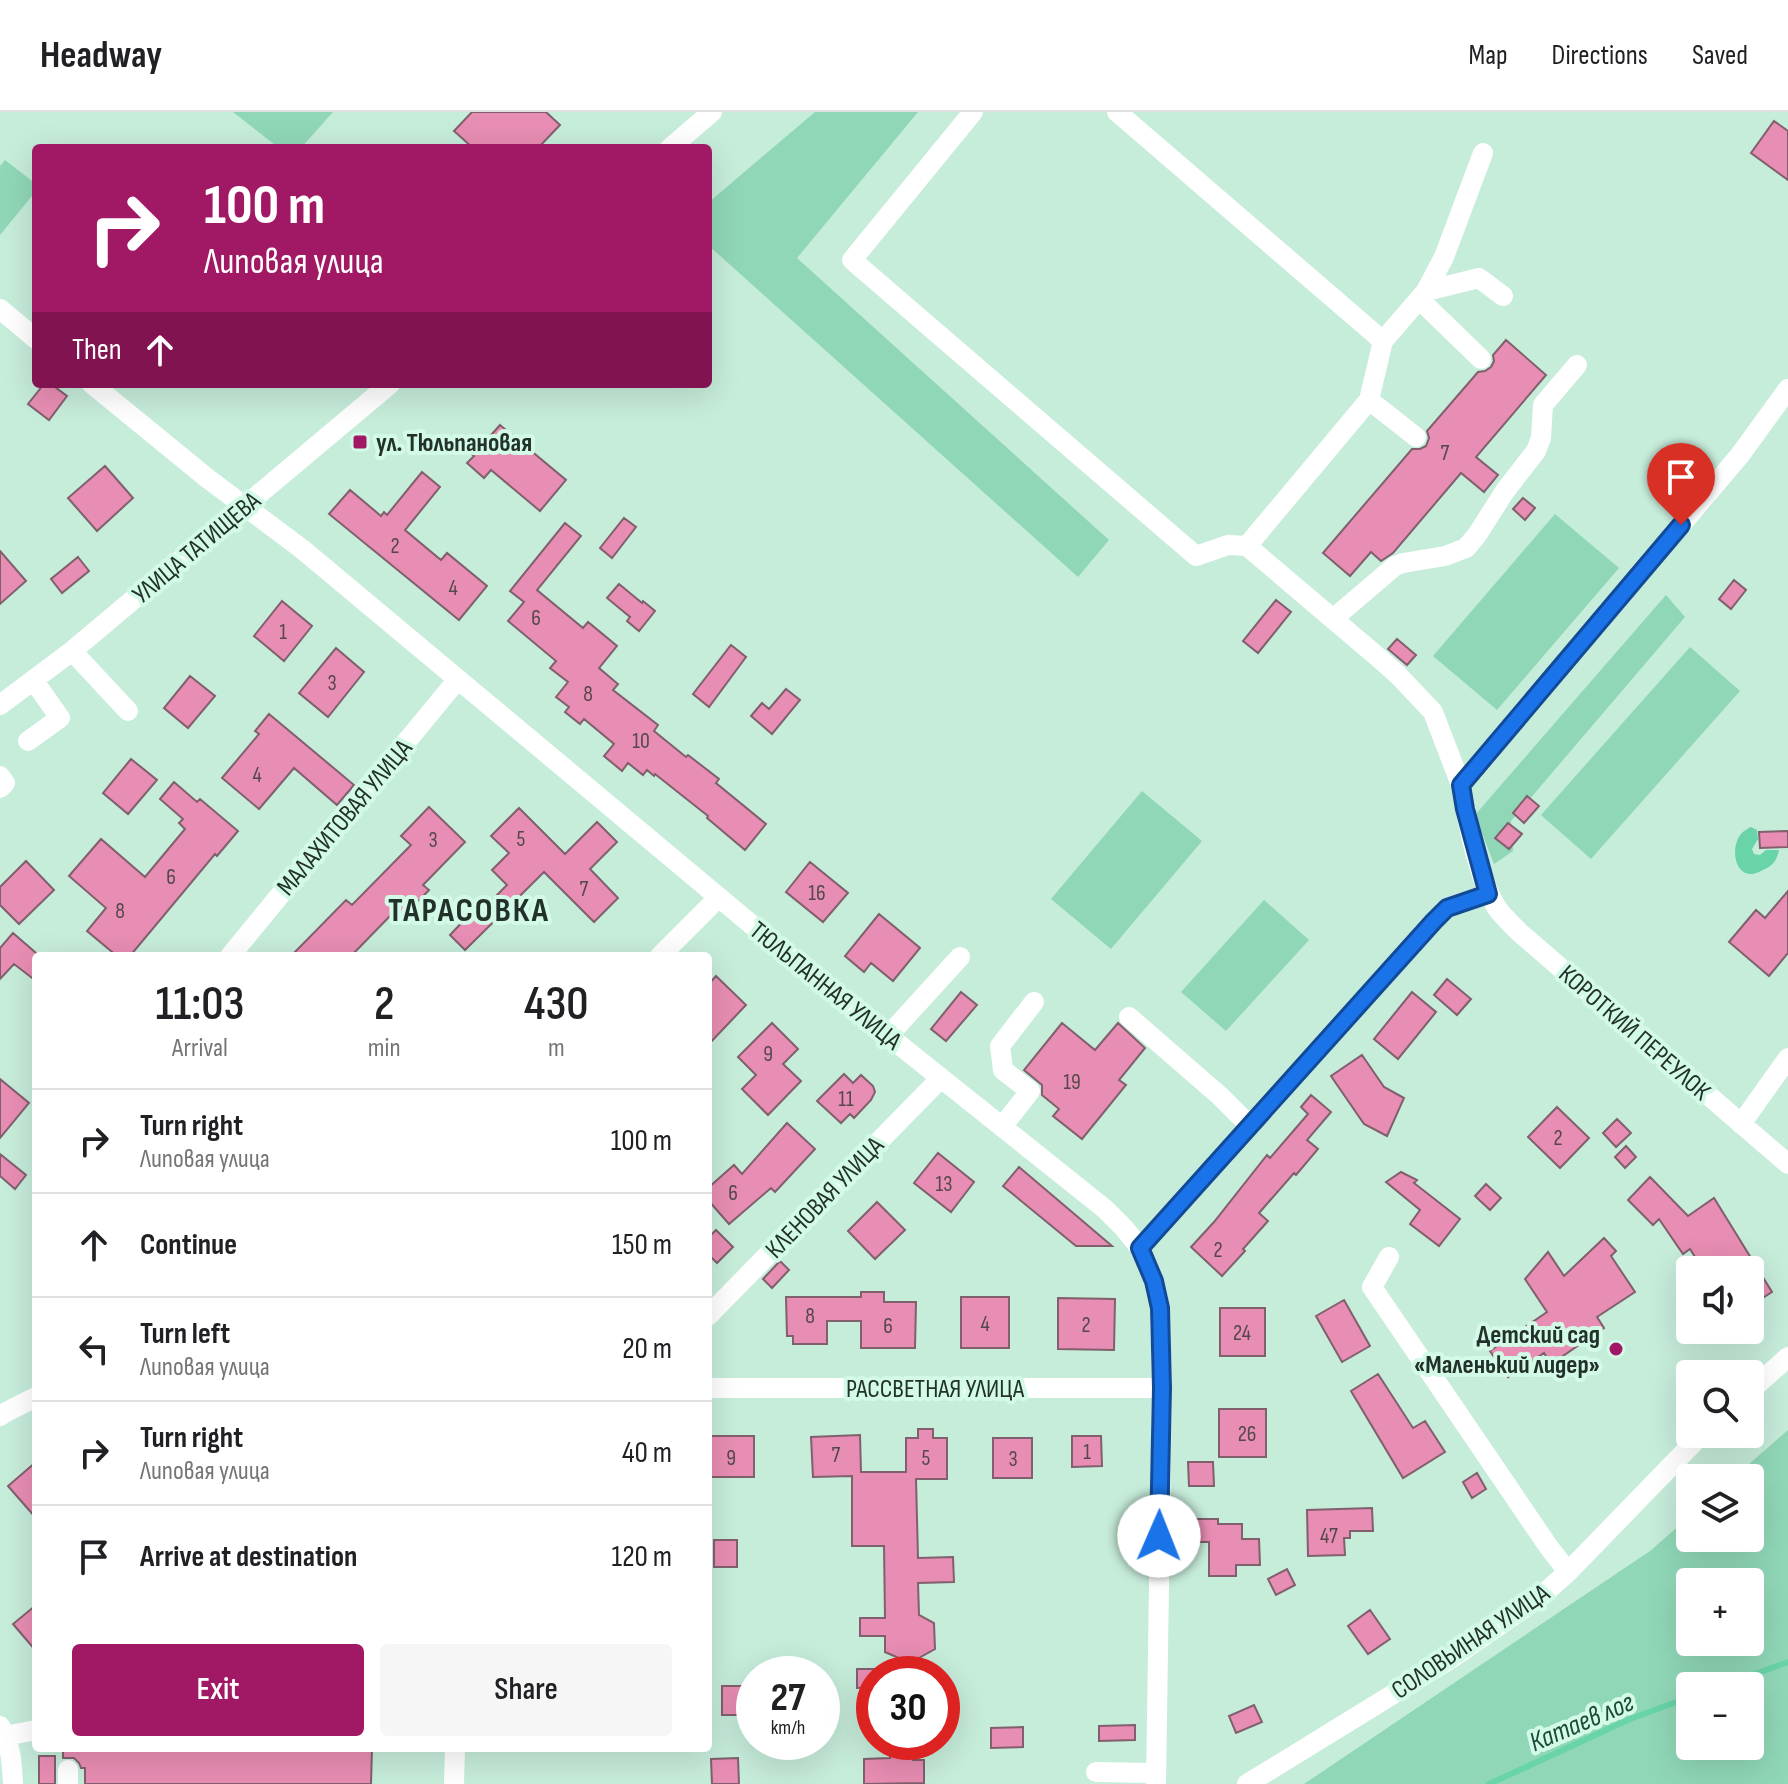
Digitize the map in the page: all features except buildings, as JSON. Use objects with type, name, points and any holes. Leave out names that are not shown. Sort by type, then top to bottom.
[{"type":"street","points":[[675,144],[712,112]]},
{"type":"street","points":[[973,112],[852,260],[1196,556],[1228,545],[1247,546],[1398,675],[1433,712],[1461,785],[1488,894],[1447,908],[1434,921],[1140,1248]]},
{"type":"street","points":[[1117,112],[1383,341]]},
{"type":"street","points":[[1247,546],[1369,400],[1383,341],[1423,295],[1444,257],[1483,153]]},
{"type":"street","points":[[1423,295],[1479,278],[1503,296]]},
{"type":"street","points":[[1423,295],[1481,359]]},
{"type":"street","points":[[0,309],[32,336]]},
{"type":"street","points":[[1334,618],[1395,566],[1445,556],[1466,548],[1536,451],[1541,438],[1543,405],[1577,365]]},
{"type":"street","name":"ТЮЛЬПАННАЯ УЛИЦА","points":[[97,388],[244,507],[302,549],[888,1036],[1105,1209],[1140,1248],[1154,1281],[1160,1308],[1162,1388],[1156,1778]]},
{"type":"street","name":"УЛИЦА ТАТИЩЕВА","points":[[0,705],[72,651],[385,388]]},
{"type":"street","points":[[1461,785],[1740,455],[1788,389]]},
{"type":"street","points":[[1369,400],[1416,437]]},
{"type":"street","points":[[72,651],[128,711]]},
{"type":"street","name":"МАЛАХИТОВАЯ УЛИЦА","points":[[233,952],[458,679]]},
{"type":"street","points":[[28,741],[60,718],[34,681]]},
{"type":"street","points":[[0,776],[5,783],[0,788]]},
{"type":"street","name":"КОРОТКИЙ ПЕРЕУЛОК","points":[[1488,894],[1519,932],[1788,1164]]},
{"type":"street","points":[[664,952],[719,897]]},
{"type":"street","points":[[888,1036],[960,957]]},
{"type":"street","points":[[1002,1127],[1030,1091],[1003,1070],[1000,1046],[1034,1002]]},
{"type":"street","points":[[1129,1017],[1249,1125]]},
{"type":"street","points":[[1741,1124],[1788,1058]]},
{"type":"street","name":"КЛЕНОВАЯ УЛИЦА","points":[[712,1312],[941,1078]]},
{"type":"street","points":[[1389,1257],[1372,1287],[1568,1572]]},
{"type":"street","points":[[1764,1378],[1788,1357]]},
{"type":"street","name":"РАССВЕТНАЯ УЛИЦА","points":[[712,1388],[1162,1388]]},
{"type":"street","points":[[0,1416],[32,1399]]},
{"type":"street","name":"СОЛОВЬИНАЯ УЛИЦА","points":[[1247,1784],[1475,1642],[1539,1598],[1688,1448]]},
{"type":"street","points":[[13,1784],[12,1761],[2,1733],[32,1730]]},
{"type":"street","points":[[454,1784],[455,1752]]},
{"type":"street","points":[[1096,1772],[1156,1778]]},
{"type":"shaded area","points":[[233,112],[333,112],[305,144],[274,144]]},
{"type":"shaded area","points":[[815,112],[918,112],[797,258],[1109,540],[1078,577],[712,249],[712,200]]},
{"type":"shaded area","points":[[5,160],[32,181],[32,196],[0,235],[0,166]]},
{"type":"shaded area","points":[[1555,514],[1619,568],[1497,710],[1433,656]]},
{"type":"shaded area","points":[[1666,595],[1685,617],[1511,821],[1513,851],[1494,864],[1475,815]]},
{"type":"shaded area","points":[[1690,647],[1740,691],[1591,859],[1541,815]]},
{"type":"shaded area","points":[[1142,791],[1202,841],[1111,949],[1051,899]]},
{"type":"shaded area","points":[[1751,827],[1757,830],[1758,839],[1752,849],[1754,854],[1779,850],[1771,866],[1753,874],[1741,870],[1735,852],[1741,833]]},
{"type":"shaded area","points":[[1264,900],[1309,940],[1226,1031],[1181,992]]},
{"type":"shaded area","points":[[1788,1430],[1788,1784],[1304,1784],[1650,1551],[1676,1528],[1676,1552],[1764,1552],[1764,1464],[1749,1464]]},
{"type":"waterway","name":"Катаев лог","points":[[1760,1672],[1788,1662]]},
{"type":"waterway","name":"Катаев лог","points":[[1489,1784],[1630,1719],[1676,1702]]},
{"type":"place","name":"ул. Тюльпановая","points":[[360,442]]},
{"type":"place","name":"Детский сад «Маленький лидер»","points":[[1616,1349]]},
{"type":"district","name":"ТАРАСОВКА","points":[[469,909]]},
{"type":"route","points":[[1159,1536],[1160,1308],[1154,1281],[1140,1248],[1434,921],[1447,908],[1488,894],[1461,785],[1681,525]]}]
